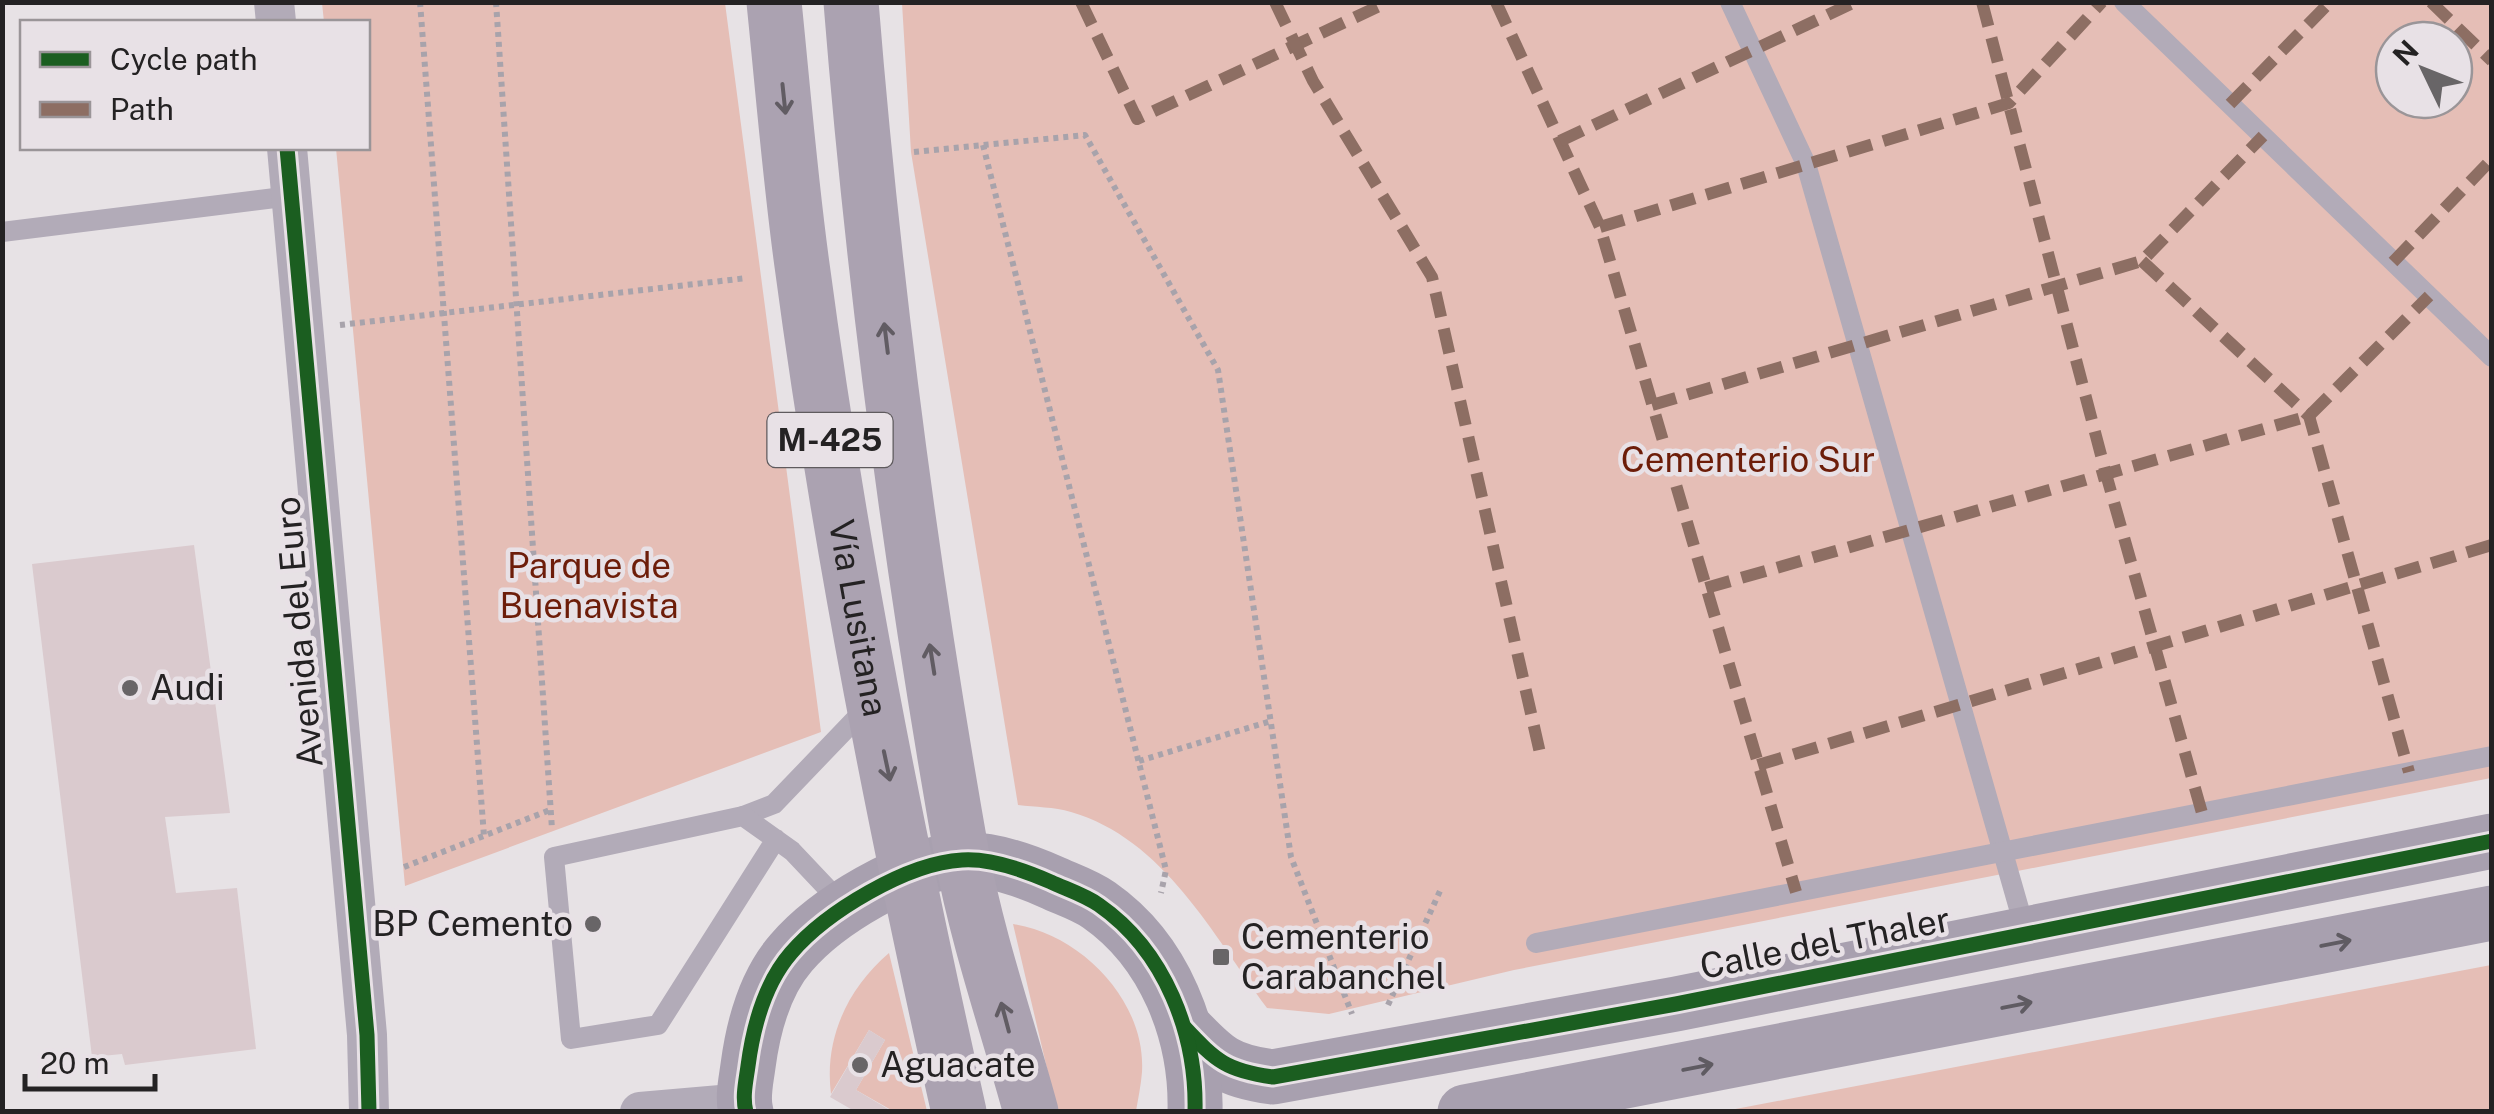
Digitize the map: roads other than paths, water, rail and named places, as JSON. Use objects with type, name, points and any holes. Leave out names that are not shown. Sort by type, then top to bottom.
[{"type":"main road","name":"Vía Lusitana","points":[[774,2],[802,265],[873,701],[906,875]]},
{"type":"main road","name":"Vía Lusitana","points":[[850,2],[864,159],[899,449],[963,860]]},
{"type":"main road","name":"M-425","points":[[963,860],[1030,1112]]},
{"type":"main road","name":"M-425","points":[[906,875],[959,1112]]},
{"type":"street","name":"Avenida del Euro","points":[[287,150],[367,1035],[369,1112]]},
{"type":"street","name":"Calle del Thaler","points":[[1185,1028],[1212,1058],[1236,1072],[1273,1077],[2492,841]]},
{"type":"street","points":[[640,1112],[745,1107],[754,1024],[789,954],[844,906],[906,875],[963,860],[1026,871],[1099,905],[1147,952],[1169,988],[1185,1028],[1196,1081],[1195,1112]]},
{"type":"street","points":[[1465,1112],[1618,1096],[2492,913]]},
{"type":"lane","points":[[1730,2],[1806,164],[2026,934]]},
{"type":"lane","points":[[2124,2],[2490,360]]},
{"type":"lane","points":[[2,232],[290,196]]},
{"type":"lane","points":[[776,839],[658,1025],[571,1039],[554,857],[743,816],[774,804],[873,701]]},
{"type":"lane","points":[[1536,943],[2492,756]]},
{"type":"lane","points":[[743,816],[776,839],[844,906]]},
{"type":"place","name":"Audi","points":[[130,688]]},
{"type":"place","name":"BP Cemento","points":[[593,924]]},
{"type":"place","name":"Cementerio Carabanchel","points":[[1221,957]]},
{"type":"place","name":"Aguacate","points":[[860,1065]]},
{"type":"park label","name":"Cementerio Sur","points":[[1748,460]]},
{"type":"park label","name":"Parque de Buenavista","points":[[589,586]]}]
